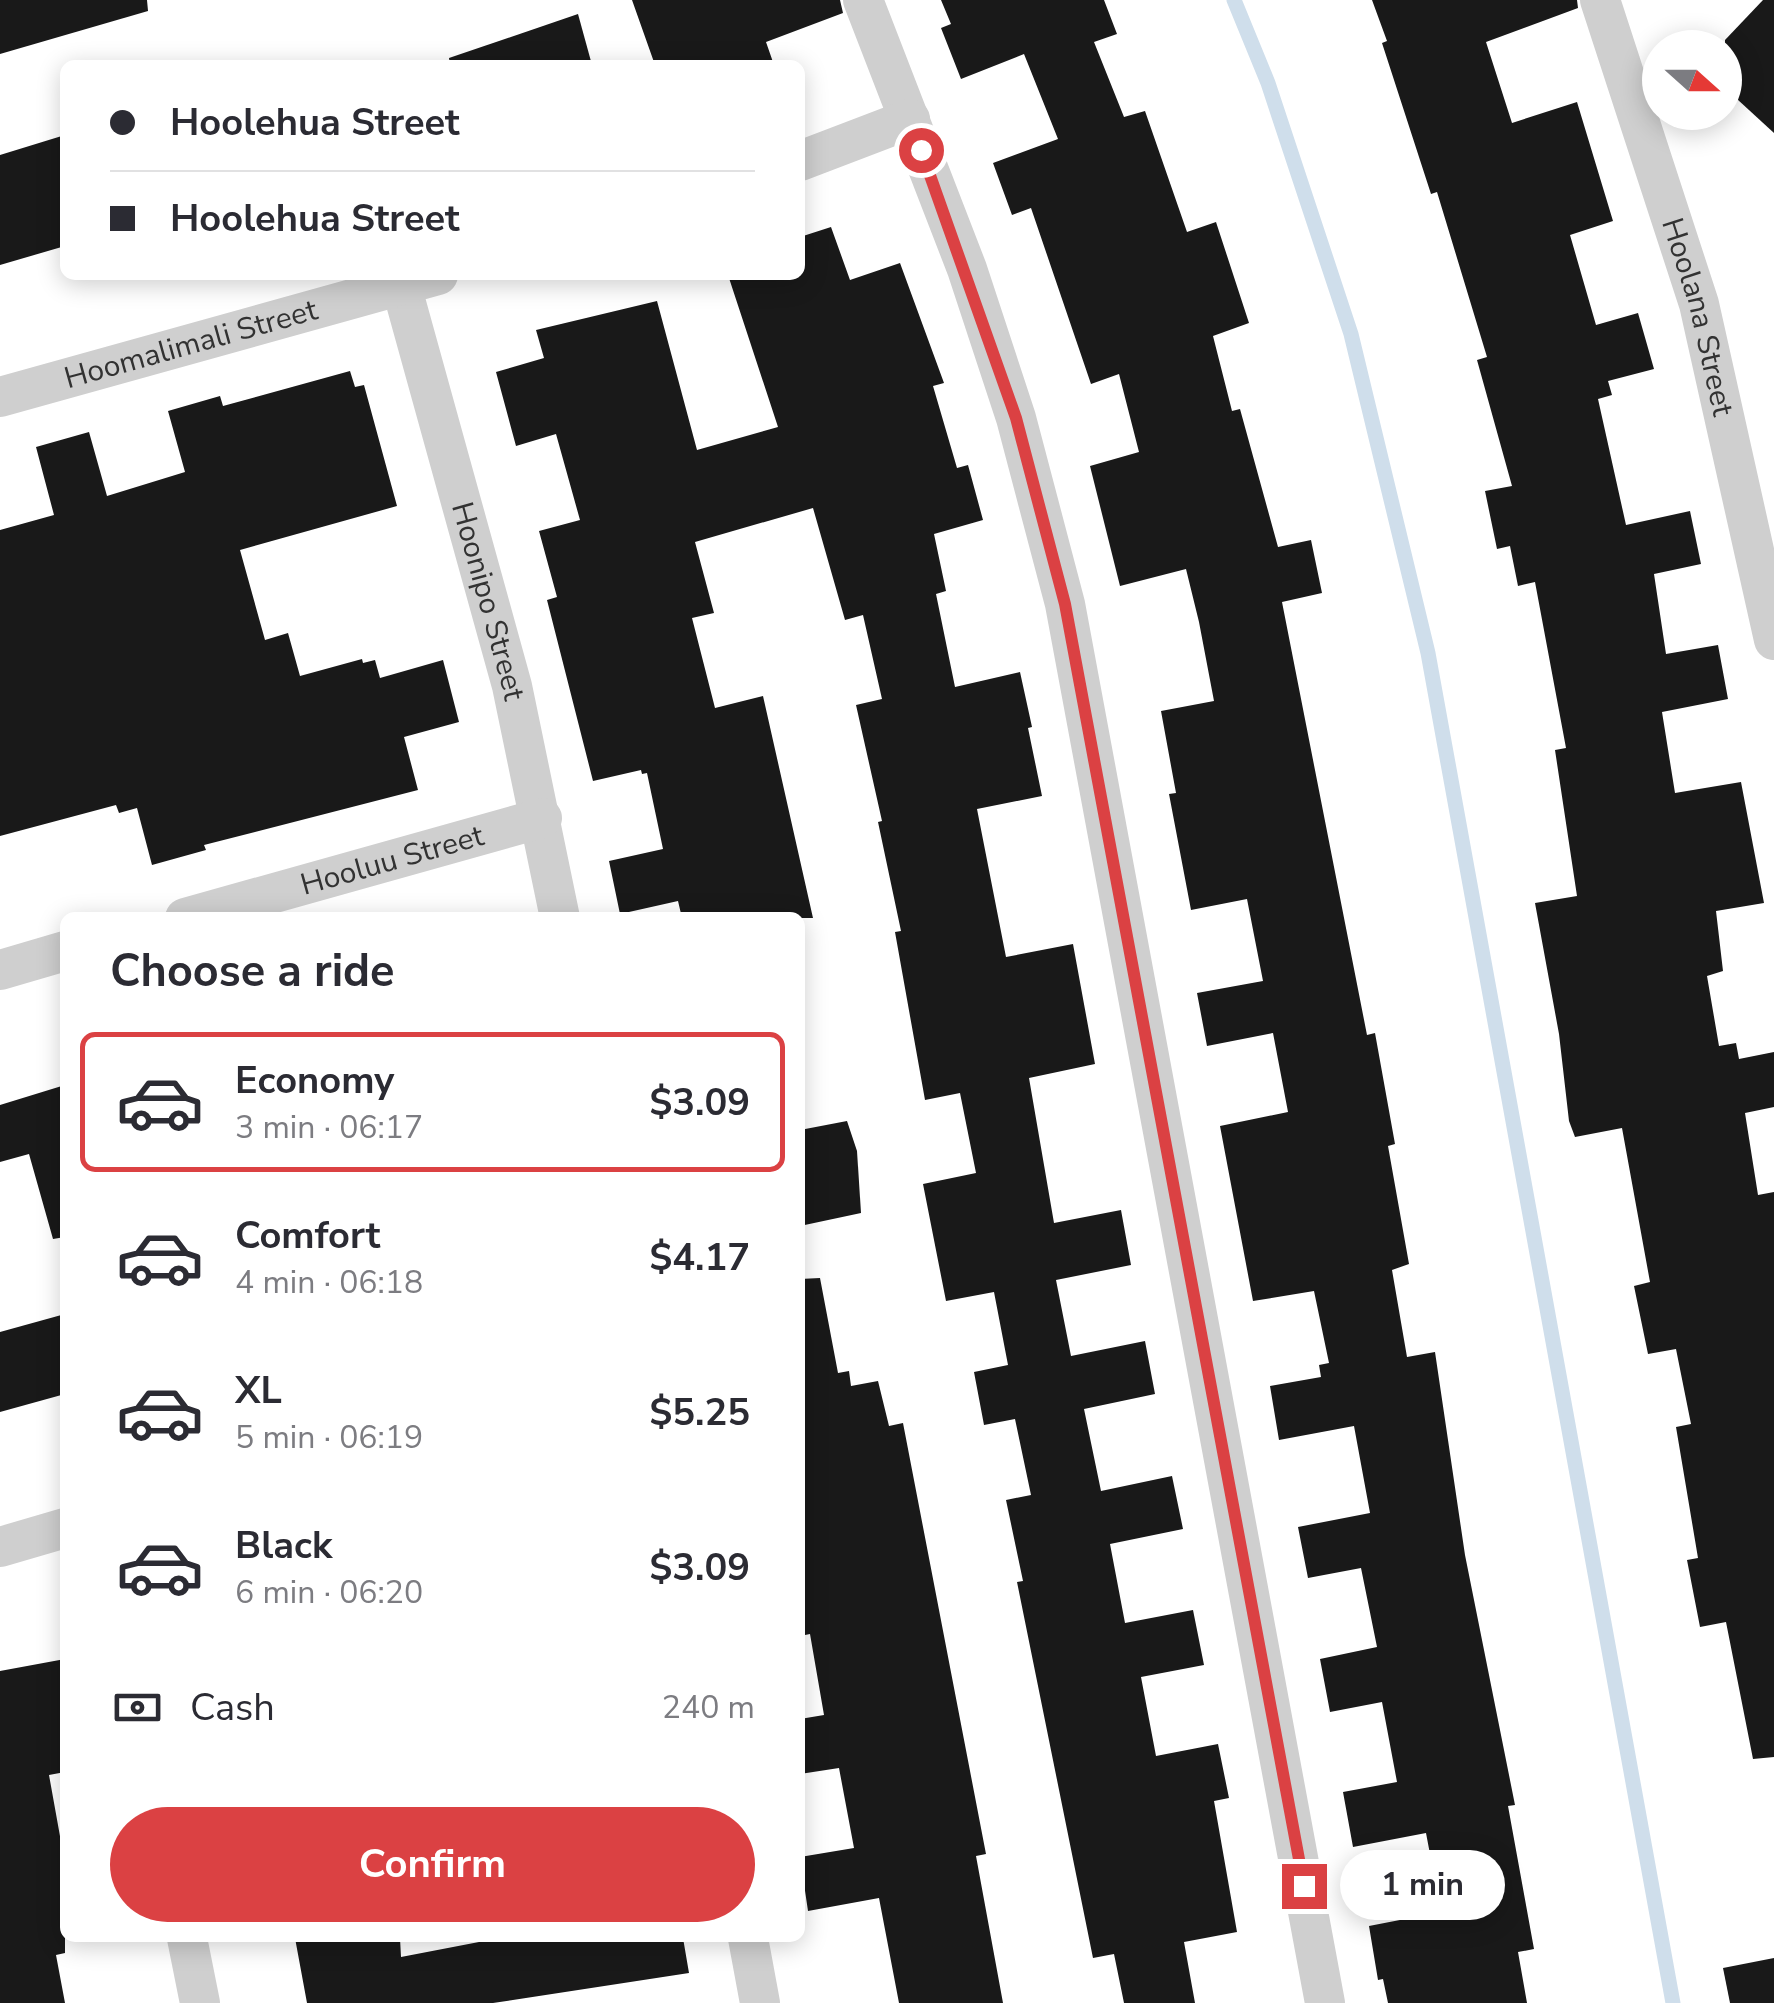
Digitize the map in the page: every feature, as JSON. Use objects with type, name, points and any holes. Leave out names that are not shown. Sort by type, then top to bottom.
[{"type":"street","points":[[863,0],[967,269],[1016,418],[1065,604],[1325,2003]]},
{"type":"street","name":"Hoolana Street","points":[[1600,0],[1699,304],[1774,640]]},
{"type":"street","points":[[805,159],[910,120]]},
{"type":"street","name":"Hoomalimali Street","points":[[0,398],[420,280]]},
{"type":"street","name":"Hoonipo Street","points":[[420,280],[542,818],[559,912]]},
{"type":"street","name":"Hooluu Street","points":[[206,912],[542,818]]},
{"type":"street","points":[[0,970],[60,952]]},
{"type":"street","points":[[0,1546],[60,1529]]},
{"type":"street","points":[[188,1942],[200,2003]]},
{"type":"street","points":[[749,1942],[760,2003]]},
{"type":"building","points":[[0,0],[147,0],[148,11],[0,54]]},
{"type":"building","points":[[632,0],[840,0],[843,13],[766,42],[772,60],[653,60]]},
{"type":"building","points":[[941,0],[1104,0],[1117,34],[1094,42],[1124,117],[1145,111],[1187,232],[1216,222],[1249,323],[1213,336],[1232,411],[1240,409],[1278,547],[1311,540],[1322,593],[1282,602],[1367,1035],[1375,1033],[1395,1144],[1388,1146],[1409,1264],[1392,1270],[1407,1357],[1435,1352],[1465,1555],[1515,1805],[1508,1806],[1534,1949],[1518,1952],[1527,2003],[1388,2003],[1383,1979],[1378,1980],[1369,1926],[1441,1912],[1426,1833],[1353,1847],[1343,1792],[1397,1782],[1382,1702],[1330,1712],[1320,1659],[1377,1647],[1361,1568],[1308,1578],[1298,1527],[1370,1513],[1354,1426],[1279,1440],[1270,1386],[1321,1377],[1319,1365],[1329,1363],[1314,1291],[1253,1301],[1220,1126],[1288,1112],[1273,1033],[1207,1046],[1197,993],[1263,981],[1247,899],[1191,910],[1169,794],[1176,793],[1161,711],[1214,701],[1199,622],[1186,569],[1120,586],[1090,466],[1139,452],[1119,374],[1091,384],[1031,208],[1012,215],[993,163],[1058,139],[1024,54],[961,79],[941,28],[951,24]]},
{"type":"building","points":[[1372,0],[1577,0],[1578,8],[1486,42],[1512,123],[1577,102],[1613,221],[1570,235],[1596,325],[1638,313],[1654,369],[1608,381],[1612,395],[1598,399],[1626,525],[1690,511],[1701,564],[1654,574],[1666,654],[1718,645],[1728,699],[1662,712],[1675,793],[1741,782],[1764,903],[1716,911],[1723,971],[1707,976],[1719,1046],[1736,1043],[1739,1059],[1774,1052],[1774,1107],[1745,1113],[1758,1195],[1774,1192],[1774,1757],[1753,1759],[1726,1622],[1700,1627],[1687,1560],[1698,1558],[1676,1427],[1691,1424],[1676,1349],[1648,1354],[1634,1286],[1650,1282],[1622,1128],[1575,1137],[1569,1121],[1559,1034],[1535,903],[1577,896],[1555,750],[1566,748],[1535,582],[1518,586],[1510,546],[1497,549],[1485,491],[1512,486],[1477,360],[1487,357],[1437,192],[1431,194],[1382,43],[1387,41]]},
{"type":"building","points":[[1763,0],[1774,0],[1774,133],[1742,104],[1742,30],[1734,30]]},
{"type":"building","points":[[578,14],[591,60],[449,60]]},
{"type":"building","points":[[60,137],[60,247],[0,265],[0,155]]},
{"type":"building","points":[[831,227],[850,280],[900,263],[944,383],[933,386],[957,468],[968,465],[983,520],[934,534],[946,591],[936,594],[955,687],[1020,672],[1042,796],[977,809],[1006,957],[1073,944],[1095,1064],[1029,1078],[1054,1223],[1121,1210],[1131,1265],[1056,1280],[1071,1356],[1145,1341],[1155,1394],[1084,1409],[1101,1491],[1172,1476],[1183,1529],[1110,1544],[1125,1623],[1193,1610],[1204,1665],[1141,1677],[1156,1756],[1218,1744],[1229,1798],[1214,1801],[1237,1932],[1184,1942],[1195,2003],[1124,2003],[1114,1954],[1093,1958],[1017,1582],[1023,1581],[1006,1500],[1031,1495],[1015,1419],[984,1425],[974,1372],[1008,1365],[994,1292],[946,1301],[923,1184],[976,1173],[960,1093],[925,1100],[895,932],[901,931],[878,822],[882,821],[856,705],[882,699],[863,615],[845,620],[813,508],[695,542],[714,613],[692,618],[715,708],[763,696],[813,918],[805,918],[805,912],[681,912],[678,901],[620,912],[609,861],[663,849],[647,773],[642,774],[641,770],[593,781],[547,600],[557,597],[539,531],[580,520],[556,434],[516,446],[496,372],[544,358],[536,330],[657,301],[697,450],[778,427],[730,280],[805,280],[805,235]]},
{"type":"building","points":[[350,371],[355,387],[364,385],[397,506],[240,550],[265,640],[288,633],[300,676],[362,659],[363,663],[375,660],[380,678],[443,660],[459,722],[404,737],[418,790],[204,845],[206,850],[152,865],[137,808],[119,813],[116,805],[0,836],[0,530],[54,515],[36,447],[89,432],[107,496],[185,472],[168,411],[220,396],[223,406]]},
{"type":"building","points":[[60,1087],[60,1238],[53,1239],[29,1154],[0,1162],[0,1105]]},
{"type":"building","points":[[847,1121],[857,1151],[861,1213],[805,1225],[805,1129]]},
{"type":"building","points":[[820,1278],[838,1373],[849,1371],[851,1386],[878,1381],[889,1426],[903,1423],[986,1854],[976,1856],[1003,2003],[899,2003],[879,1898],[808,1911],[805,1856],[854,1848],[839,1768],[805,1773],[805,1718],[824,1715],[810,1634],[805,1635],[805,1279]]},
{"type":"building","points":[[60,1315],[60,1395],[0,1412],[0,1332]]},
{"type":"building","points":[[60,1660],[60,1773],[49,1775],[60,1836],[60,1942],[65,1942],[65,1953],[56,1955],[65,2003],[0,2003],[0,1671]]},
{"type":"building","points":[[296,1942],[400,1942],[401,1957],[479,1942],[684,1942],[689,1973],[493,2003],[307,2003]]},
{"type":"building","points":[[1774,1958],[1774,2003],[1730,2003],[1723,1968]]},
{"type":"waterway","points":[[1234,0],[1268,83],[1351,334],[1428,653],[1673,2003]]},
{"type":"route","points":[[921,150],[967,269],[1016,418],[1065,604],[1304,1886]]}]
